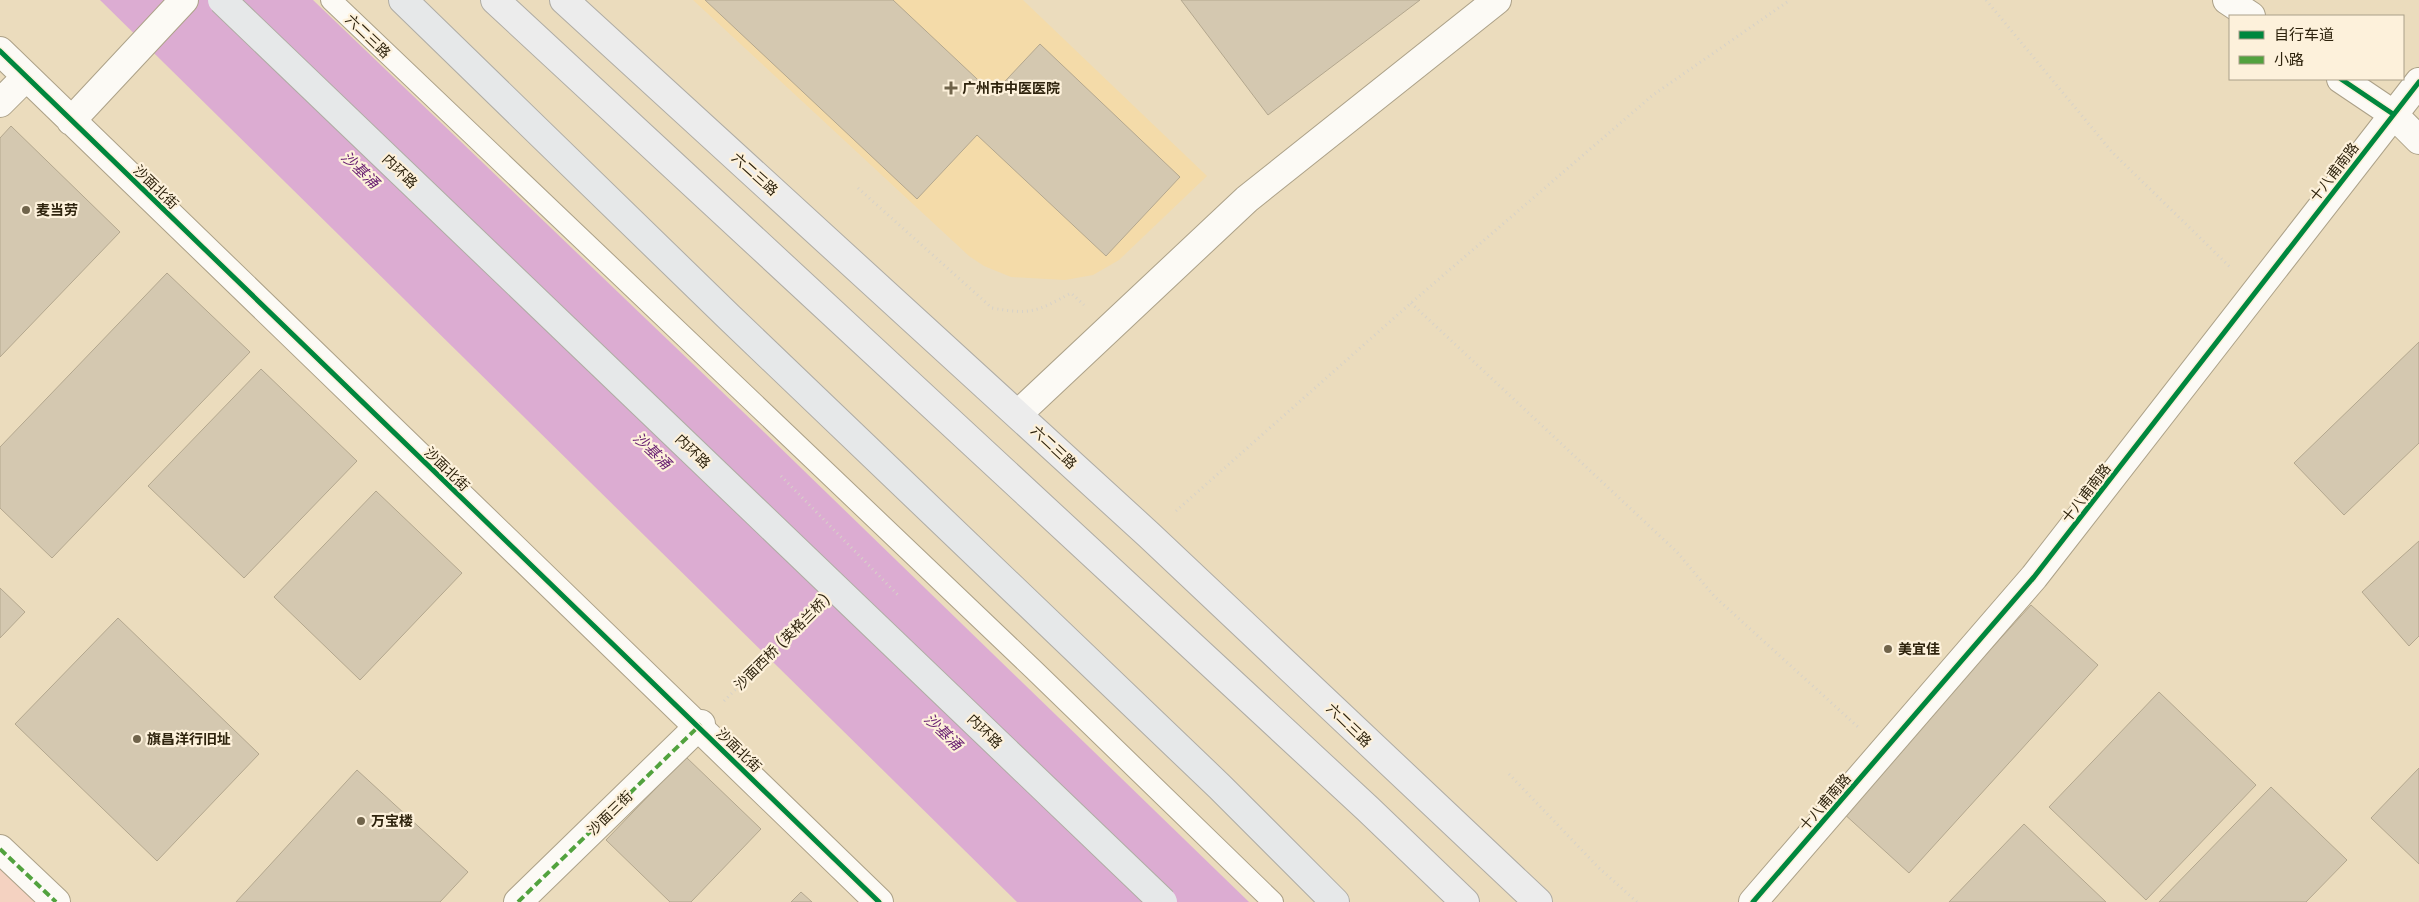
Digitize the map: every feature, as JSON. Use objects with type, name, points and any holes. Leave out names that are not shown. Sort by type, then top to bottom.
[{"type":"highway","name":"内环路","points":[[222,0],[1163,902]]},
{"type":"highway","points":[[402,0],[729,317],[1220,787],[1335,902]]},
{"type":"highway","points":[[1220,787],[1352,902]]},
{"type":"main road","points":[[495,0],[1355,797],[1464,902]]},
{"type":"main road","name":"六二三路","points":[[564,0],[1149,535],[1538,902]]},
{"type":"street","points":[[71,121],[184,0]]},
{"type":"street","points":[[1018,414],[1247,199],[1497,0]]},
{"type":"street","points":[[2227,0],[2250,15]]},
{"type":"street","name":"沙面北街","points":[[0,52],[699,725],[879,902]]},
{"type":"street","points":[[0,103],[26,77]]},
{"type":"street","points":[[2342,80],[2392,114],[2419,140]]},
{"type":"street","name":"十八甫南路","points":[[1752,902],[2034,577],[2392,114],[2419,82]]},
{"type":"street","name":"沙面三街","points":[[518,902],[699,725]]},
{"type":"street","points":[[0,849],[56,902]]},
{"type":"lane","name":"六二三路","points":[[331,0],[1026,664],[1272,902]]},
{"type":"path","points":[[1149,535],[1411,304],[1653,95],[1790,0]]},
{"type":"path","points":[[1986,0],[2112,152],[2256,292]]},
{"type":"path","points":[[858,188],[992,308],[1021,313],[1043,308],[1071,293],[1110,327]]},
{"type":"path","points":[[1411,304],[1677,552],[1714,596],[1885,750]]},
{"type":"path","points":[[781,476],[898,595]]},
{"type":"path","points":[[1509,774],[1598,867],[1637,902]]},
{"type":"shaded area","name":"广州市中医医院","points":[[693,0],[1023,0],[1207,176],[1119,260],[1093,275],[1065,280],[1011,277],[984,266],[969,256]]},
{"type":"shaded area","points":[[0,864],[40,902],[0,902]]},
{"type":"water","name":"沙基涌","points":[[100,0],[313,0],[765,433],[1249,902],[1017,902]]},
{"type":"building","name":"广州市中医医院","points":[[705,0],[893,0],[993,94],[1040,44],[1180,177],[1106,256],[977,135],[917,199]]},
{"type":"building","points":[[1181,0],[1420,0],[1268,115]]},
{"type":"building","points":[[11,126],[120,232],[0,357],[0,138]]},
{"type":"building","points":[[167,273],[250,352],[52,558],[0,508],[0,447]]},
{"type":"building","points":[[2419,342],[2419,443],[2344,515],[2294,463]]},
{"type":"building","points":[[261,369],[357,461],[244,578],[148,486]]},
{"type":"building","points":[[376,491],[462,573],[360,680],[274,597]]},
{"type":"building","points":[[2419,541],[2419,636],[2409,646],[2362,592]]},
{"type":"building","points":[[0,588],[25,612],[0,638]]},
{"type":"building","points":[[2031,605],[2098,665],[1909,873],[1842,812]]},
{"type":"building","name":"旗昌洋行旧址","points":[[118,618],[259,754],[157,861],[15,724]]},
{"type":"building","points":[[2159,692],[2256,785],[2146,900],[2049,807]]},
{"type":"building","points":[[686,757],[761,829],[691,902],[670,902],[606,840]]},
{"type":"building","points":[[2419,768],[2419,864],[2371,818]]},
{"type":"building","name":"万宝楼","points":[[357,770],[468,872],[440,902],[236,902]]},
{"type":"building","points":[[2271,787],[2347,860],[2306,902],[2159,902]]},
{"type":"building","points":[[2024,824],[2106,902],[1949,902]]},
{"type":"building","points":[[801,892],[812,902],[791,902]]},
{"type":"marked path","points":[[518,902],[701,724]]},
{"type":"marked path","points":[[0,849],[56,902]]},
{"type":"cycle path","points":[[0,51],[879,902]]},
{"type":"cycle path","points":[[2342,80],[2393,114]]},
{"type":"cycle path","points":[[1753,902],[2034,577],[2419,82]]},
{"type":"place","name":"广州市中医医院","points":[[951,88]]},
{"type":"place","name":"麦当劳","points":[[26,210]]},
{"type":"place","name":"美宜佳","points":[[1888,649]]},
{"type":"place","name":"旗昌洋行旧址","points":[[137,739]]},
{"type":"place","name":"万宝楼","points":[[361,821]]}]
